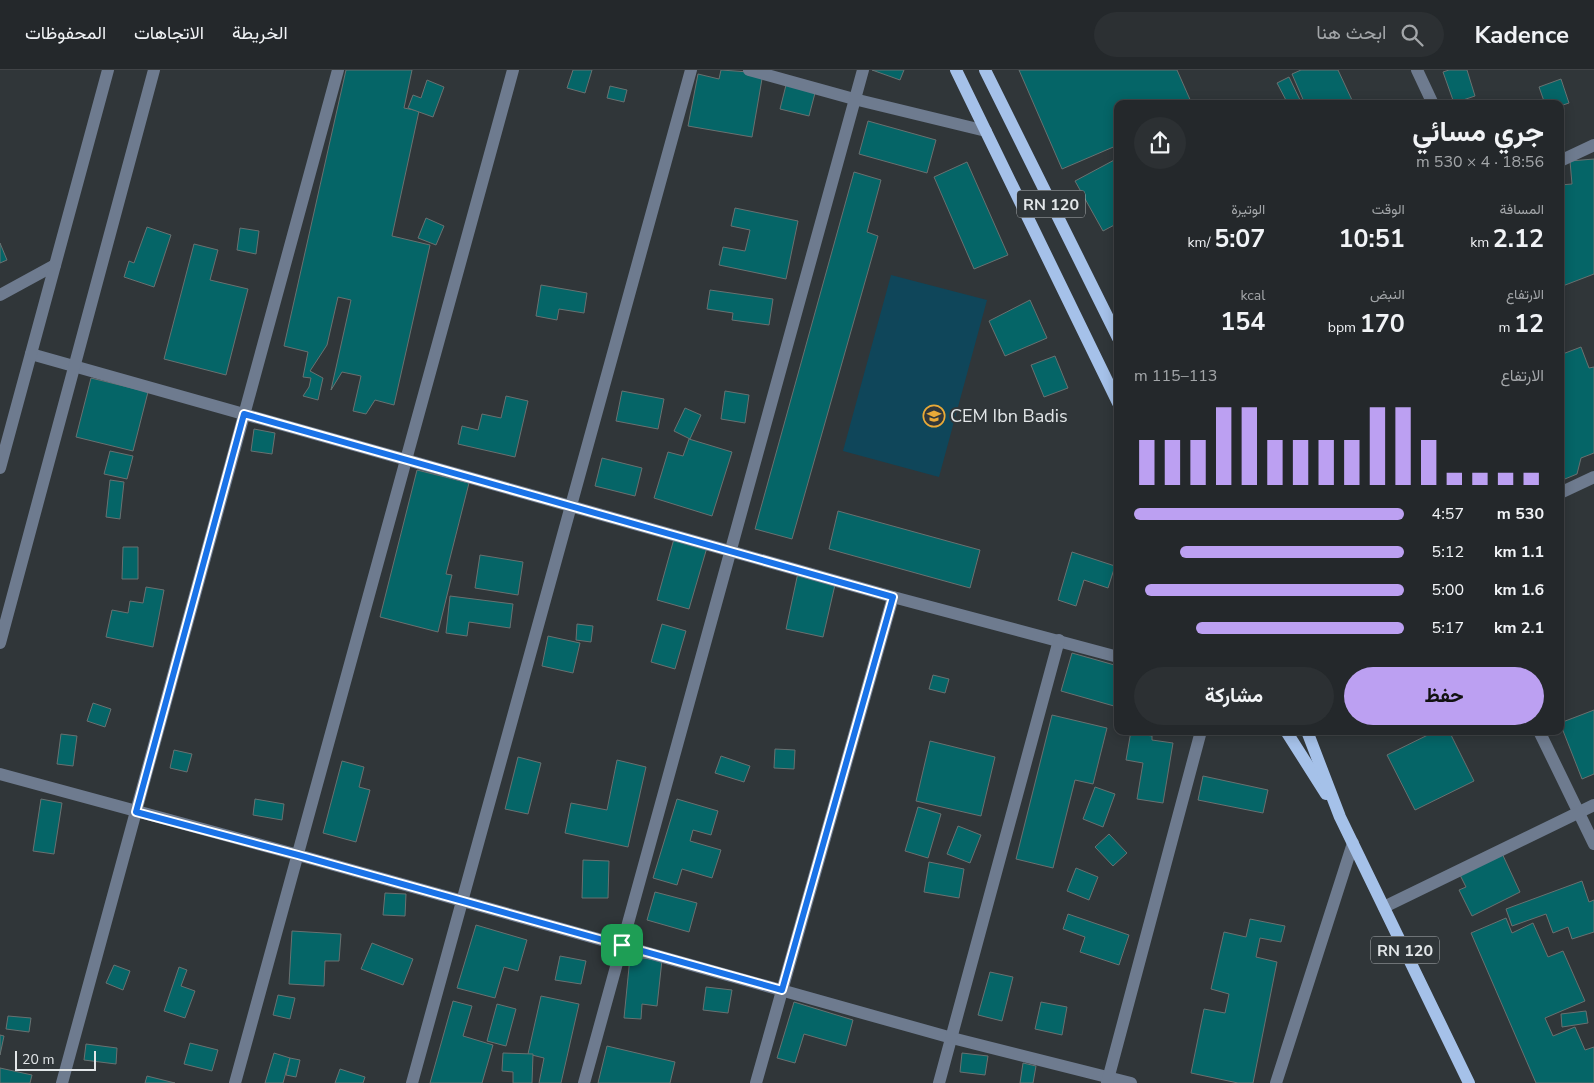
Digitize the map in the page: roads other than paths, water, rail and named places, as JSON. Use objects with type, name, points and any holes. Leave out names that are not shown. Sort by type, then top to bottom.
[{"type":"main road","points":[[956,70],[1114,395]]},
{"type":"main road","name":"RN 120","points":[[985,70],[1114,330]]},
{"type":"main road","points":[[1289,735],[1340,817]]},
{"type":"main road","name":"RN 120","points":[[1309,735],[1340,817],[1470,1083]]},
{"type":"street","points":[[0,468],[108,70]]},
{"type":"street","points":[[0,644],[154,70]]},
{"type":"street","points":[[62,1083],[338,70]]},
{"type":"street","points":[[235,1083],[513,70]]},
{"type":"street","points":[[412,1083],[691,70]]},
{"type":"street","points":[[749,70],[854,99],[986,131]]},
{"type":"street","points":[[584,1083],[863,70]]},
{"type":"street","points":[[1417,70],[1430,100]]},
{"type":"street","points":[[1564,159],[1594,145]]},
{"type":"street","points":[[0,295],[55,265]]},
{"type":"street","points":[[31,354],[893,597],[1114,656]]},
{"type":"street","points":[[1564,491],[1594,477]]},
{"type":"street","points":[[756,1083],[893,597]]},
{"type":"street","points":[[939,1083],[1059,640]]},
{"type":"street","points":[[1108,1080],[1200,735]]},
{"type":"street","points":[[1541,735],[1594,844]]},
{"type":"street","points":[[0,774],[298,855],[952,1038],[1108,1080],[1131,1083]]},
{"type":"street","points":[[1384,907],[1594,805]]},
{"type":"street","points":[[1276,1083],[1353,843]]},
{"type":"place","name":"CEM Ibn Badis","points":[[934,416]]}]
